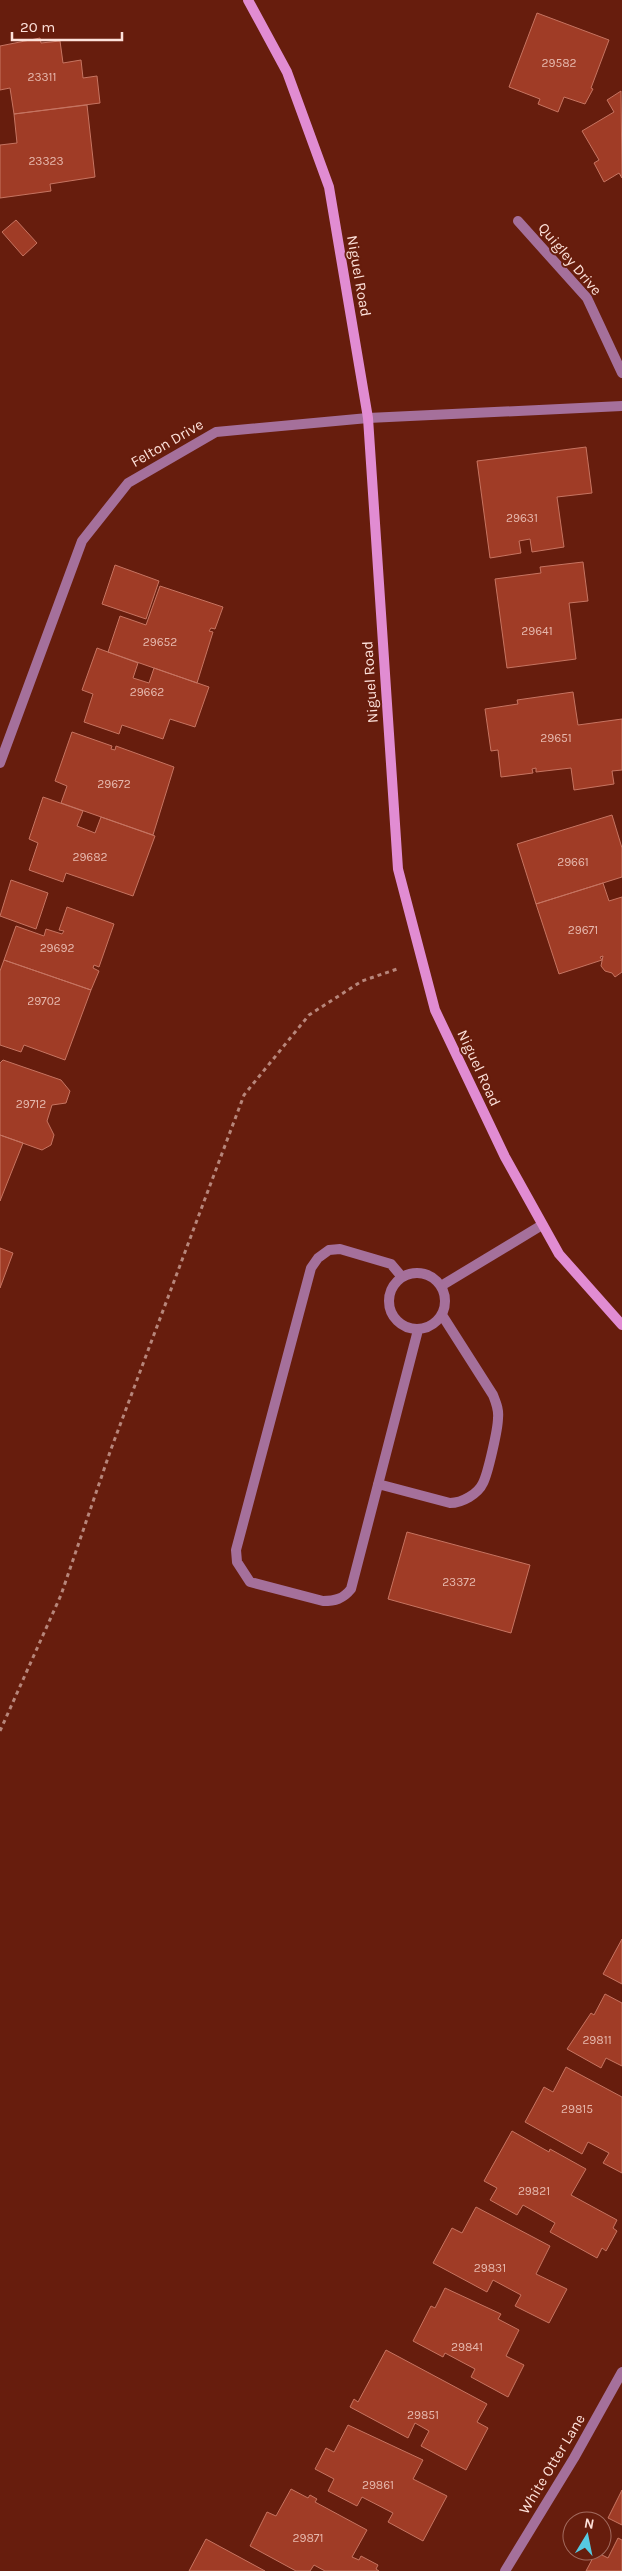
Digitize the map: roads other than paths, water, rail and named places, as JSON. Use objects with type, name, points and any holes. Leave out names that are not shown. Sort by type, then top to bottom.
[{"type":"main road","name":"Niguel Road","points":[[248,0],[287,72],[329,187],[368,418],[398,868],[435,1010],[505,1157],[559,1254],[622,1325]]},
{"type":"street","name":"Quigley Drive","points":[[518,221],[587,298],[622,373]]},
{"type":"street","name":"Felton Drive","points":[[0,763],[82,541],[128,483],[216,432],[368,418],[622,406]]},
{"type":"street","points":[[441,1286],[542,1225]]},
{"type":"street","points":[[402,1277],[391,1264],[340,1249],[329,1250],[318,1258],[311,1268],[236,1550],[237,1562],[243,1574],[250,1582],[323,1601],[334,1601],[344,1596],[351,1589],[418,1330]]},
{"type":"street","points":[[420,1272],[437,1280],[441,1286],[445,1297],[442,1315],[436,1323],[418,1330],[409,1329],[394,1318],[388,1300],[390,1291],[402,1277],[420,1272]]},
{"type":"street","points":[[378,1484],[456,1503],[475,1493],[482,1484],[498,1419],[498,1407],[493,1395],[442,1315]]},
{"type":"street","name":"White Otter Lane","points":[[505,2571],[574,2458],[622,2372]]}]
